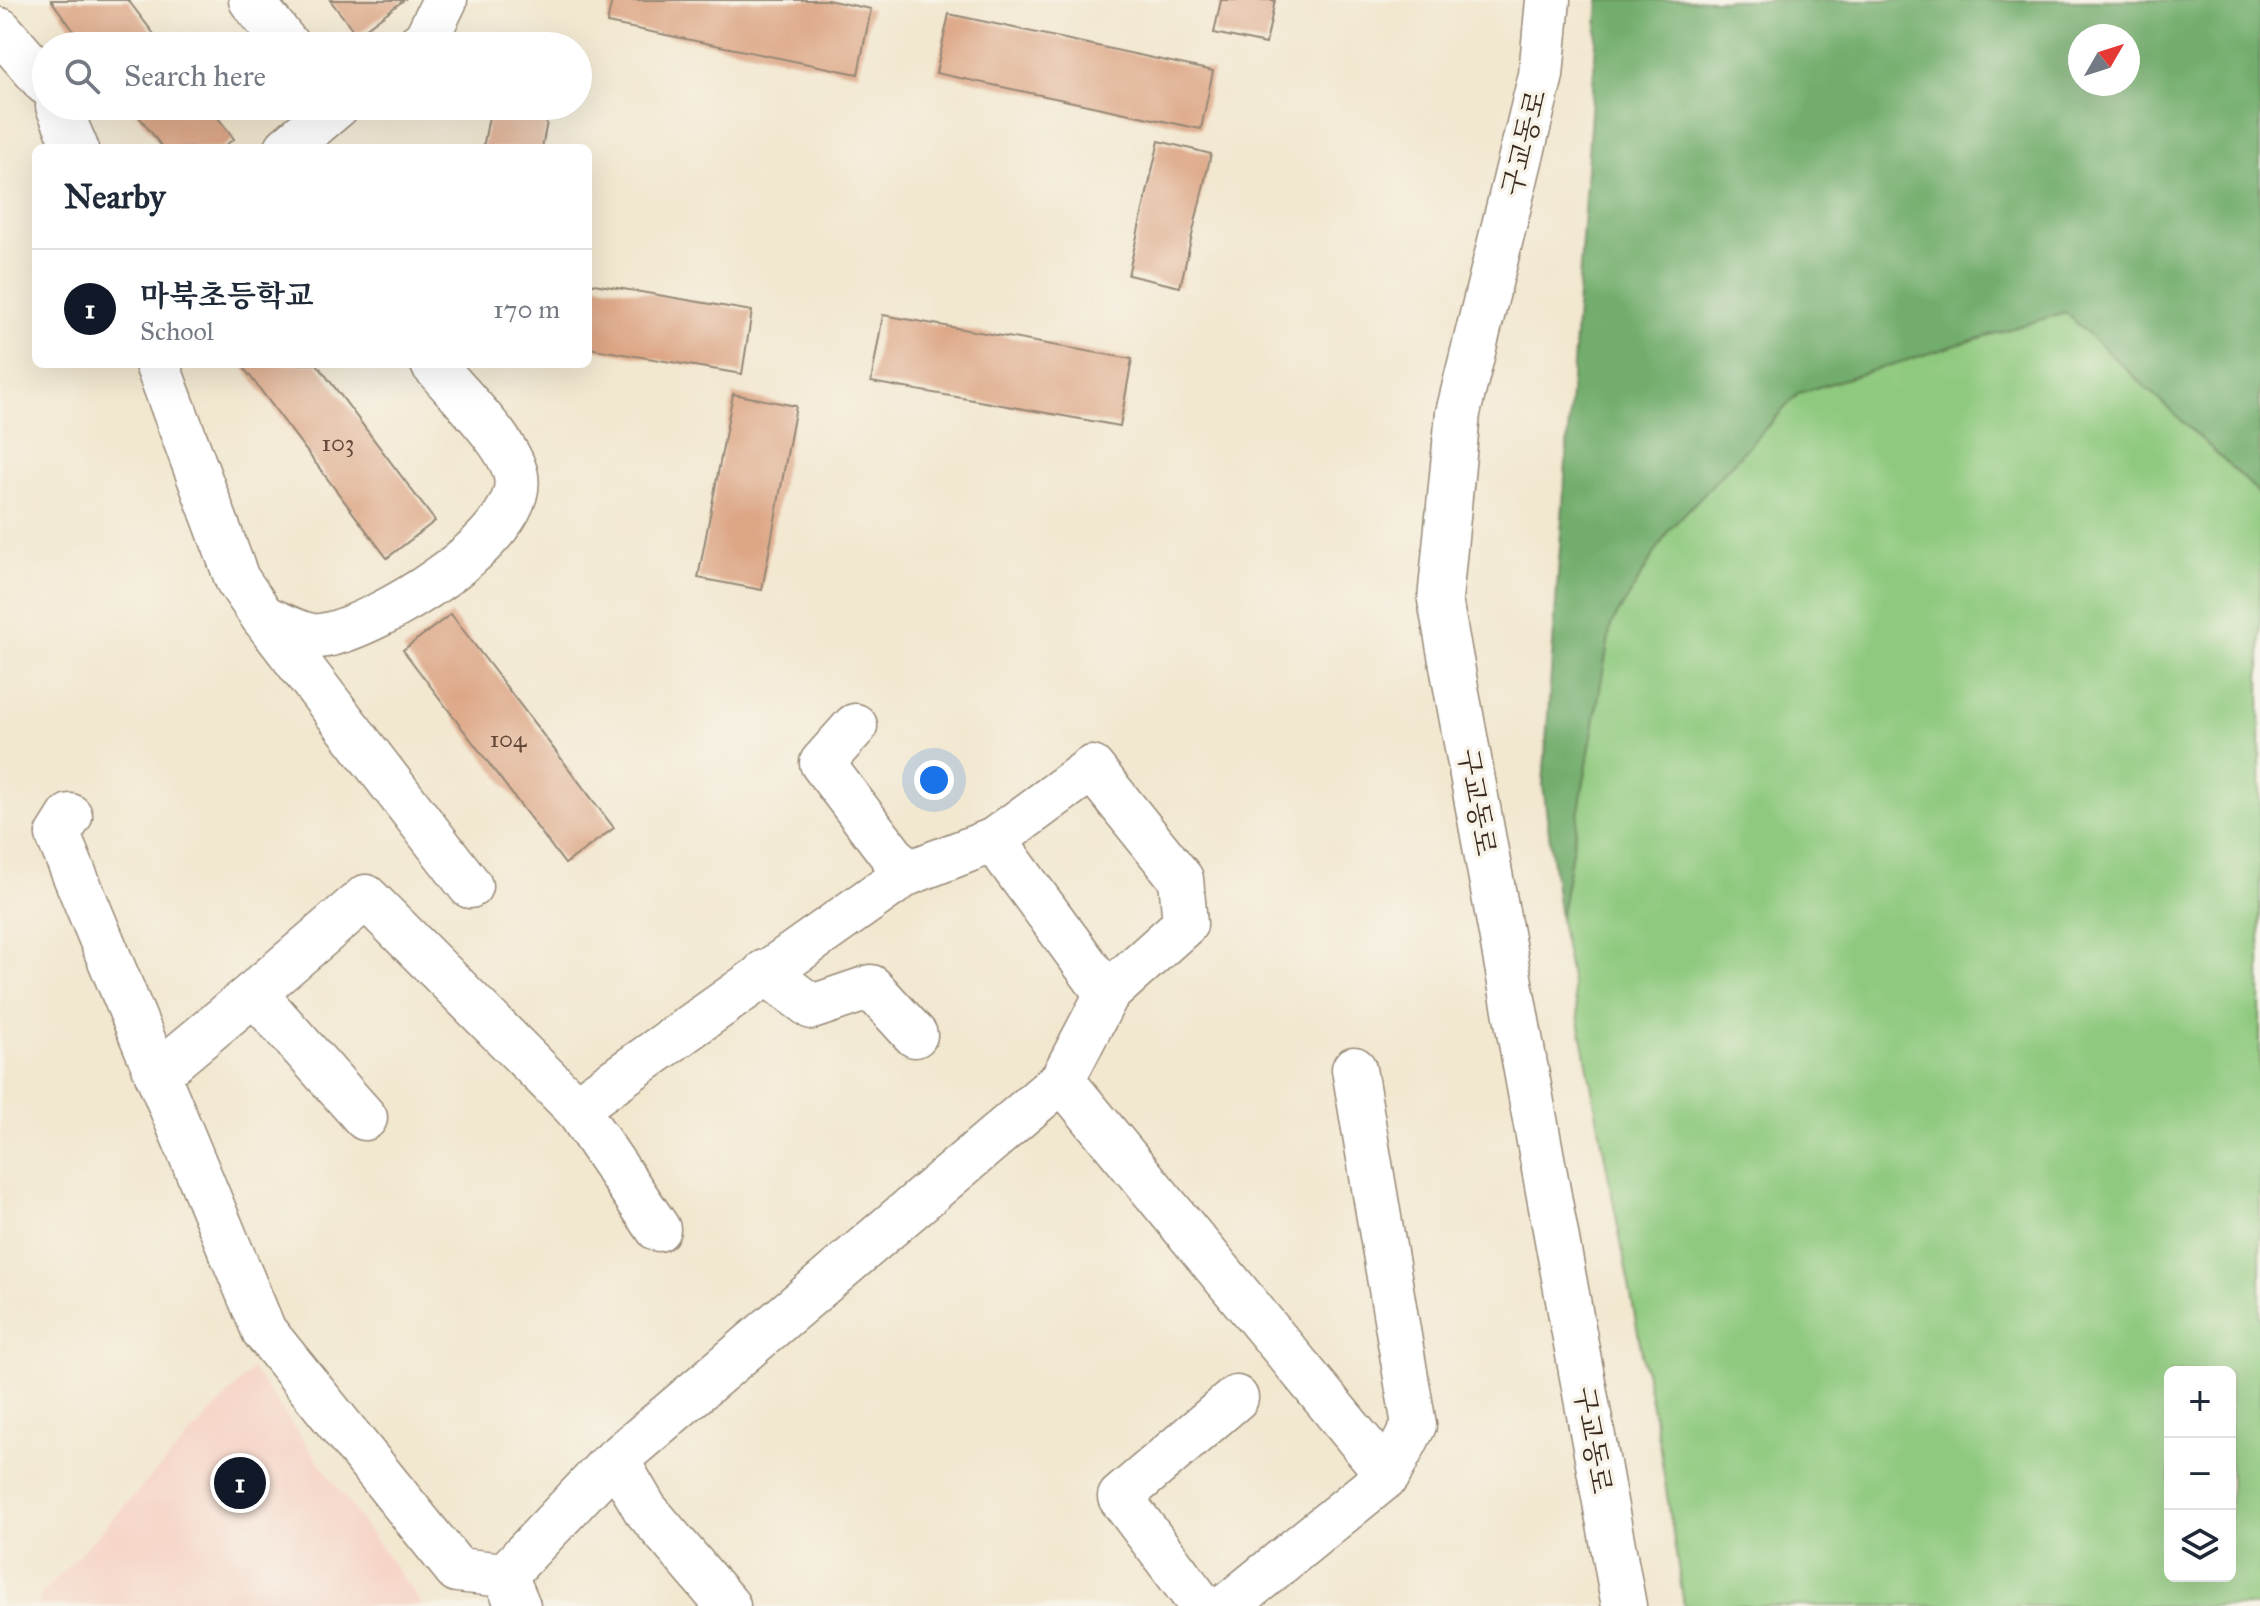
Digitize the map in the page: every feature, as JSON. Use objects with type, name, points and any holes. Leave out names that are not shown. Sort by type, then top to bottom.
[{"type":"street","points":[[251,0],[277,32]]},
{"type":"street","points":[[429,32],[445,0]]},
{"type":"street","name":"구교동로","points":[[1548,0],[1541,75],[1458,413],[1440,600],[1624,1606]]},
{"type":"street","points":[[0,30],[32,67]]},
{"type":"street","points":[[64,120],[74,144]]},
{"type":"street","points":[[292,144],[320,120]]},
{"type":"street","points":[[158,368],[237,579],[470,886]]},
{"type":"street","points":[[263,617],[316,637],[351,631],[413,597],[501,525],[514,501],[516,476],[504,450],[436,368]]},
{"type":"street","points":[[855,726],[822,763],[906,874]]},
{"type":"street","points":[[70,816],[58,835],[264,1331],[457,1570],[512,1590],[616,1459],[1062,1080],[1107,994],[1185,924],[1181,879],[1092,768],[994,840],[906,874],[576,1108]]},
{"type":"street","points":[[994,840],[1107,994]]},
{"type":"street","points":[[157,1074],[366,897],[576,1108],[658,1229]]},
{"type":"street","points":[[765,972],[812,1007],[871,987],[915,1035]]},
{"type":"street","points":[[254,993],[365,1118]]},
{"type":"street","points":[[1227,1606],[1388,1475],[1414,1425],[1354,1069]]},
{"type":"street","points":[[1062,1080],[1388,1475]]},
{"type":"street","points":[[1202,1606],[1120,1497],[1236,1398]]},
{"type":"street","points":[[616,1459],[645,1509],[728,1606]]},
{"type":"shaded area","points":[[252,1369],[423,1606],[38,1606],[40,1596]]},
{"type":"green space","points":[[1599,0],[2260,0],[2260,500],[2256,490],[2065,312],[1799,393],[1669,530],[1611,625],[1560,920],[1543,785]]},
{"type":"green space","points":[[2065,312],[2256,490],[2260,500],[2260,1606],[1684,1606],[1660,1449],[1560,920],[1611,625],[1669,530],[1798,393]]},
{"type":"building","points":[[51,0],[128,0],[152,32],[75,32]]},
{"type":"building","points":[[330,0],[404,0],[361,32],[355,32]]},
{"type":"building","points":[[612,0],[827,0],[871,9],[858,74],[607,23]]},
{"type":"building","points":[[1221,0],[1275,0],[1266,44],[1214,33]]},
{"type":"building","points":[[949,14],[1213,71],[1201,129],[936,73]]},
{"type":"building","points":[[142,120],[220,120],[234,139],[227,144],[160,144]]},
{"type":"building","points":[[488,120],[547,120],[543,144],[484,144]]},
{"type":"building","points":[[1159,141],[1211,154],[1180,287],[1128,275]]},
{"type":"building","points":[[592,284],[752,311],[742,374],[592,349]]},
{"type":"building","points":[[883,315],[1132,359],[1120,426],[871,382]]},
{"type":"building","points":[[244,368],[320,368],[435,521],[387,558]]},
{"type":"building","points":[[733,394],[796,406],[762,590],[698,578]]},
{"type":"building","points":[[451,614],[614,828],[565,864],[403,650]]},
{"type":"place","name":"마북초등학교","points":[[240,1483]]}]
